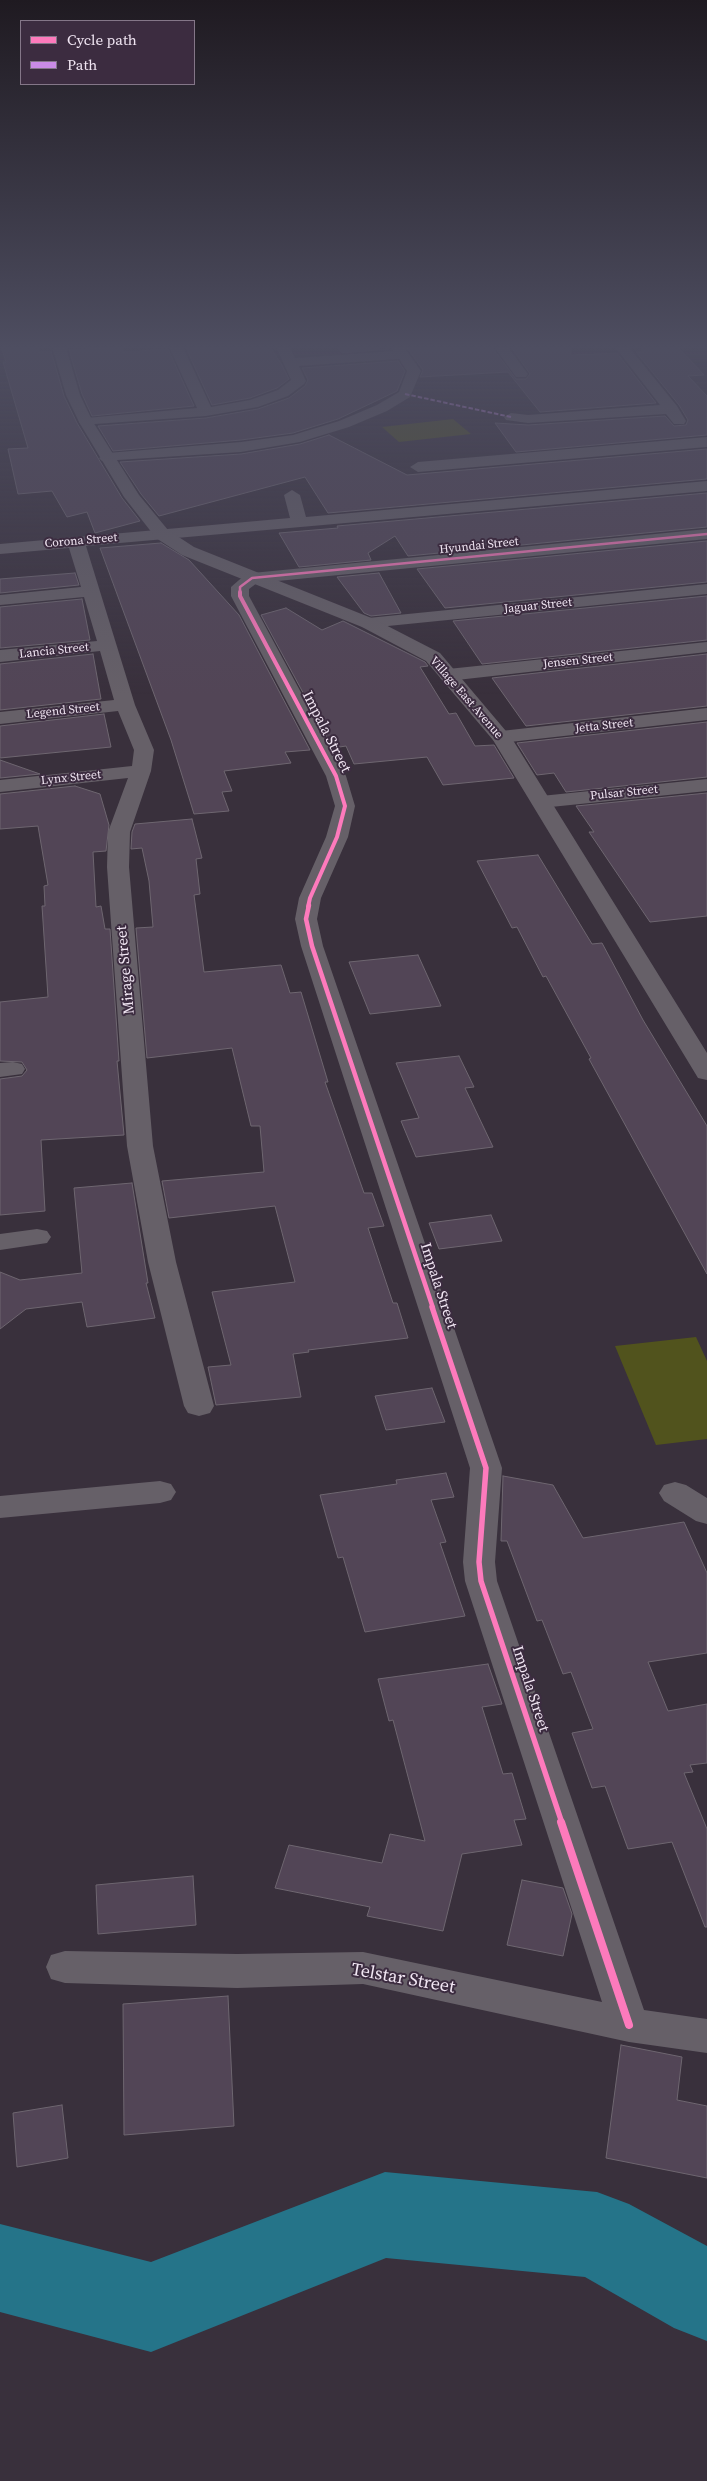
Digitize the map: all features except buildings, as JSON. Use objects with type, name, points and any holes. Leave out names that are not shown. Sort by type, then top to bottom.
[{"type":"street","name":"Village East Avenue","points":[[110,463],[132,497],[162,534],[188,550],[252,578],[368,623],[433,657],[501,737],[707,1073]]},
{"type":"street","points":[[418,467],[468,463]]},
{"type":"street","name":"Corona Street","points":[[0,549],[299,524],[707,486]]},
{"type":"street","points":[[292,495],[299,524]]},
{"type":"street","name":"Hyundai Street","points":[[252,578],[707,534]]},
{"type":"street","name":"Mirage Street","points":[[76,542],[126,705],[144,750],[141,770],[119,832],[118,866],[140,1146],[162,1262],[199,1406]]},
{"type":"street","name":"Impala Street","points":[[252,578],[240,587],[240,596],[336,776],[345,806],[337,837],[310,898],[306,919],[312,946],[486,1468],[479,1562],[481,1580],[629,2024]]},
{"type":"street","name":"Jaguar Street","points":[[368,623],[707,589]]},
{"type":"street","points":[[0,600],[91,591]]},
{"type":"street","name":"Lancia Street","points":[[0,656],[108,646]]},
{"type":"street","name":"Jensen Street","points":[[448,675],[707,647]]},
{"type":"street","name":"Legend Street","points":[[0,718],[126,705]]},
{"type":"street","name":"Jetta Street","points":[[501,737],[707,714]]},
{"type":"street","name":"Lynx Street","points":[[0,786],[141,770]]},
{"type":"street","name":"Pulsar Street","points":[[541,802],[704,789]]},
{"type":"street","points":[[0,1242],[37,1236]]},
{"type":"street","points":[[0,1506],[160,1492]]},
{"type":"street","points":[[674,1493],[707,1513]]},
{"type":"street","name":"Telstar Street","points":[[65,1967],[237,1971],[363,1968],[629,2024],[707,2036]]},
{"type":"shaded area","points":[[696,1337],[707,1361],[707,1439],[656,1445],[615,1346]]},
{"type":"waterway","points":[[0,2268],[151,2307],[385,2215],[597,2235],[707,2296]]},
{"type":"cycle path","points":[[629,2025],[481,1581],[479,1562],[486,1468],[312,946],[306,919],[310,898],[337,837],[345,806],[336,776],[240,596],[240,587],[252,578],[707,534]]}]
